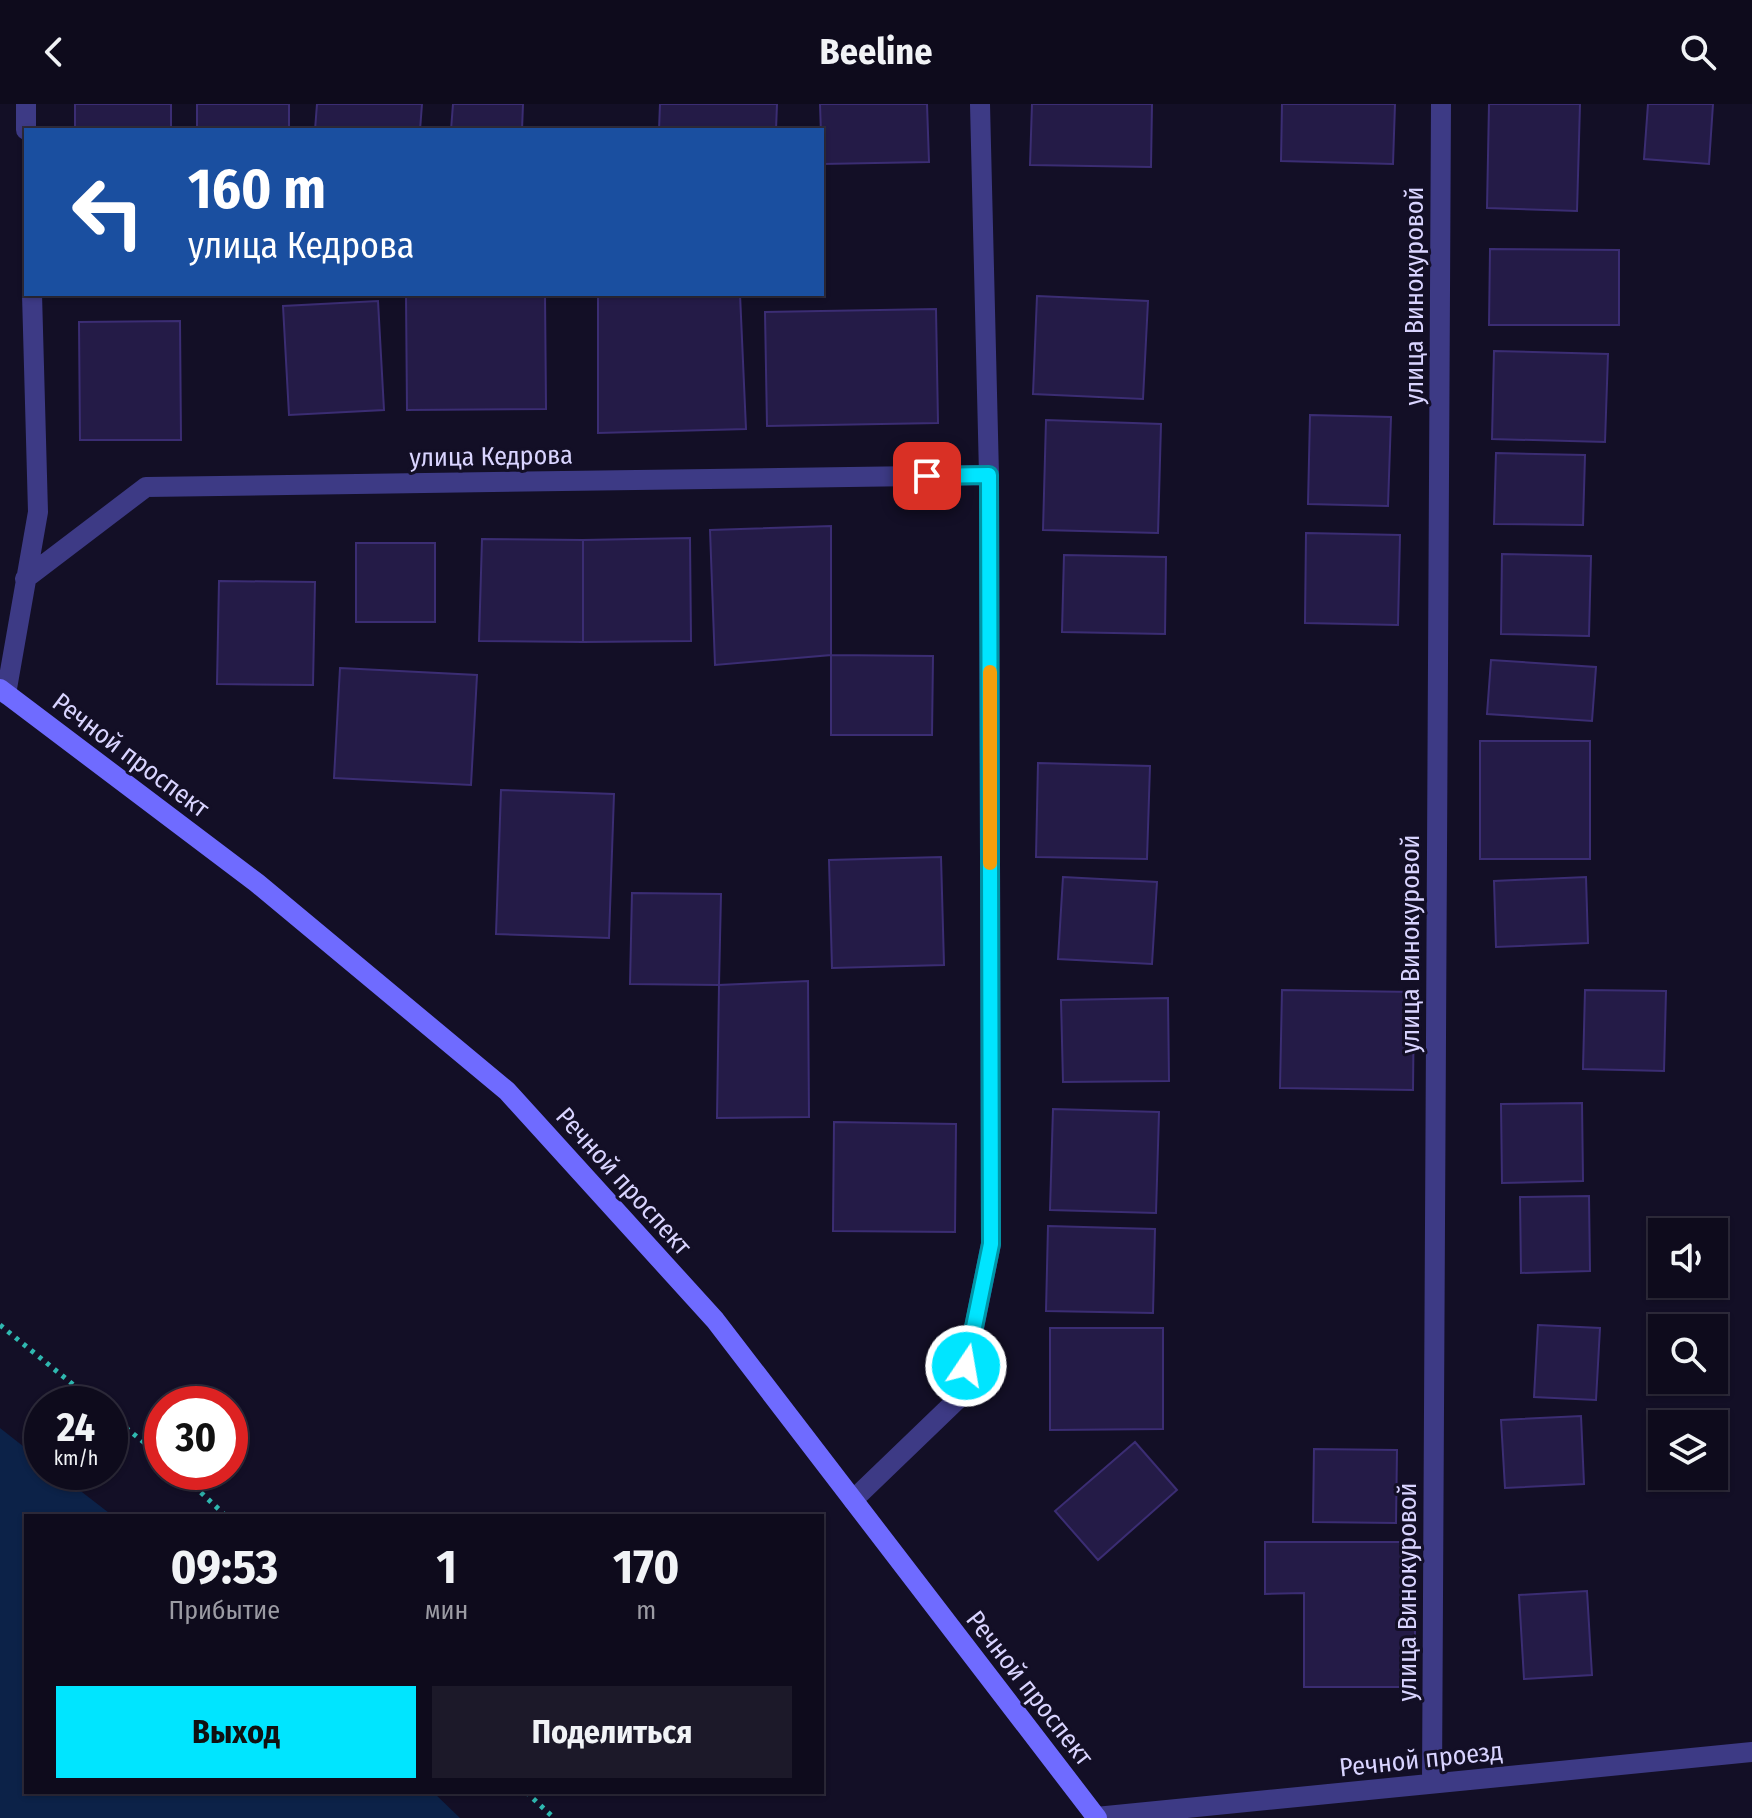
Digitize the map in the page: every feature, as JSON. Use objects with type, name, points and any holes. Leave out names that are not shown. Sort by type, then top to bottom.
[{"type":"street","points":[[26,104],[26,128]]},
{"type":"street","points":[[853,1500],[960,1397],[991,1244],[989,475],[980,104]]},
{"type":"street","name":"улица Винокуровой","points":[[1432,1784],[1441,104]]},
{"type":"street","points":[[3,691],[38,512],[32,296]]},
{"type":"street","name":"улица Кедрова","points":[[25,579],[146,487],[989,475]]},
{"type":"street","name":"Речной проспект","points":[[3,691],[257,883],[507,1091],[715,1320],[1096,1817]]},
{"type":"street","name":"Речной проезд","points":[[1096,1817],[1752,1752]]},
{"type":"path","points":[[0,1325],[75,1386]]},
{"type":"path","points":[[128,1430],[144,1442]]},
{"type":"path","points":[[198,1490],[224,1514]]},
{"type":"path","points":[[528,1794],[554,1818]]},
{"type":"water","points":[[0,1428],[24,1447],[24,1490],[79,1490],[110,1514],[24,1514],[24,1794],[435,1794],[460,1818],[0,1818]]},
{"type":"building","points":[[75,104],[171,104],[171,128],[75,128]]},
{"type":"building","points":[[197,104],[289,104],[289,128],[197,128]]},
{"type":"building","points":[[317,104],[422,104],[420,128],[315,128]]},
{"type":"building","points":[[453,104],[523,104],[522,128],[451,128]]},
{"type":"building","points":[[660,104],[777,104],[776,128],[659,128]]},
{"type":"building","points":[[820,104],[927,104],[929,162],[824,164],[824,128],[821,128]]},
{"type":"building","points":[[1032,104],[1152,104],[1151,167],[1030,165]]},
{"type":"building","points":[[1282,104],[1395,104],[1393,164],[1281,161]]},
{"type":"building","points":[[1489,104],[1580,104],[1577,211],[1487,208]]},
{"type":"building","points":[[1648,104],[1713,104],[1709,164],[1644,159]]},
{"type":"building","points":[[1490,249],[1619,250],[1619,325],[1489,325]]},
{"type":"building","points":[[406,296],[545,296],[546,409],[407,410]]},
{"type":"building","points":[[598,296],[740,296],[746,429],[598,433]]},
{"type":"building","points":[[1037,296],[1148,301],[1143,399],[1033,394]]},
{"type":"building","points":[[378,301],[384,410],[289,415],[283,306]]},
{"type":"building","points":[[936,309],[938,423],[767,426],[765,312]]},
{"type":"building","points":[[180,321],[181,440],[80,440],[79,322]]},
{"type":"building","points":[[1494,351],[1608,354],[1605,442],[1492,439]]},
{"type":"building","points":[[1310,415],[1391,417],[1388,506],[1308,504]]},
{"type":"building","points":[[1046,420],[1161,424],[1158,533],[1043,530]]},
{"type":"building","points":[[1496,453],[1585,455],[1583,525],[1494,524]]},
{"type":"building","points":[[831,526],[831,655],[715,665],[710,530]]},
{"type":"building","points":[[1306,533],[1400,535],[1398,625],[1305,623]]},
{"type":"building","points":[[690,538],[691,641],[583,642],[583,540]]},
{"type":"building","points":[[482,539],[583,540],[583,642],[479,641]]},
{"type":"building","points":[[356,543],[435,543],[435,622],[356,622]]},
{"type":"building","points":[[1502,554],[1591,556],[1589,636],[1501,634]]},
{"type":"building","points":[[1064,555],[1166,557],[1165,634],[1062,632]]},
{"type":"building","points":[[219,581],[315,582],[313,685],[217,684]]},
{"type":"building","points":[[831,655],[933,656],[932,735],[831,735]]},
{"type":"building","points":[[1491,660],[1596,667],[1592,721],[1487,714]]},
{"type":"building","points":[[340,668],[477,675],[471,785],[334,778]]},
{"type":"building","points":[[1480,741],[1590,741],[1590,859],[1480,859]]},
{"type":"building","points":[[1038,763],[1150,766],[1147,859],[1036,857]]},
{"type":"building","points":[[501,790],[614,794],[609,938],[496,934]]},
{"type":"building","points":[[941,857],[944,965],[832,968],[829,860]]},
{"type":"building","points":[[1063,877],[1157,882],[1152,964],[1058,959]]},
{"type":"building","points":[[1586,877],[1588,943],[1496,947],[1494,881]]},
{"type":"building","points":[[632,893],[721,894],[719,985],[630,984]]},
{"type":"building","points":[[808,981],[809,1117],[717,1118],[719,985]]},
{"type":"building","points":[[1282,990],[1414,992],[1413,1090],[1280,1088]]},
{"type":"building","points":[[1585,990],[1666,991],[1664,1071],[1583,1069]]},
{"type":"building","points":[[1168,998],[1169,1081],[1063,1082],[1061,1000]]},
{"type":"building","points":[[1582,1103],[1583,1181],[1502,1183],[1501,1104]]},
{"type":"building","points":[[1053,1109],[1159,1112],[1156,1213],[1050,1210]]},
{"type":"building","points":[[834,1122],[956,1124],[955,1232],[833,1231]]},
{"type":"building","points":[[1589,1196],[1590,1271],[1521,1273],[1520,1197]]},
{"type":"building","points":[[1048,1226],[1155,1229],[1153,1313],[1046,1311]]},
{"type":"building","points":[[1538,1325],[1600,1328],[1596,1400],[1534,1397]]},
{"type":"building","points":[[1050,1328],[1163,1328],[1163,1429],[1050,1430]]},
{"type":"building","points":[[1581,1416],[1584,1484],[1505,1488],[1501,1420]]},
{"type":"building","points":[[1135,1442],[1177,1490],[1098,1560],[1055,1511]]},
{"type":"building","points":[[1314,1449],[1397,1450],[1396,1523],[1313,1522]]},
{"type":"building","points":[[1265,1542],[1415,1542],[1415,1687],[1304,1687],[1304,1593],[1265,1594]]},
{"type":"building","points":[[1587,1591],[1592,1675],[1524,1679],[1519,1595]]},
{"type":"slow traffic","points":[[990,672],[990,863]]},
{"type":"route","points":[[927,476],[989,475],[991,1244],[966,1366]]}]
